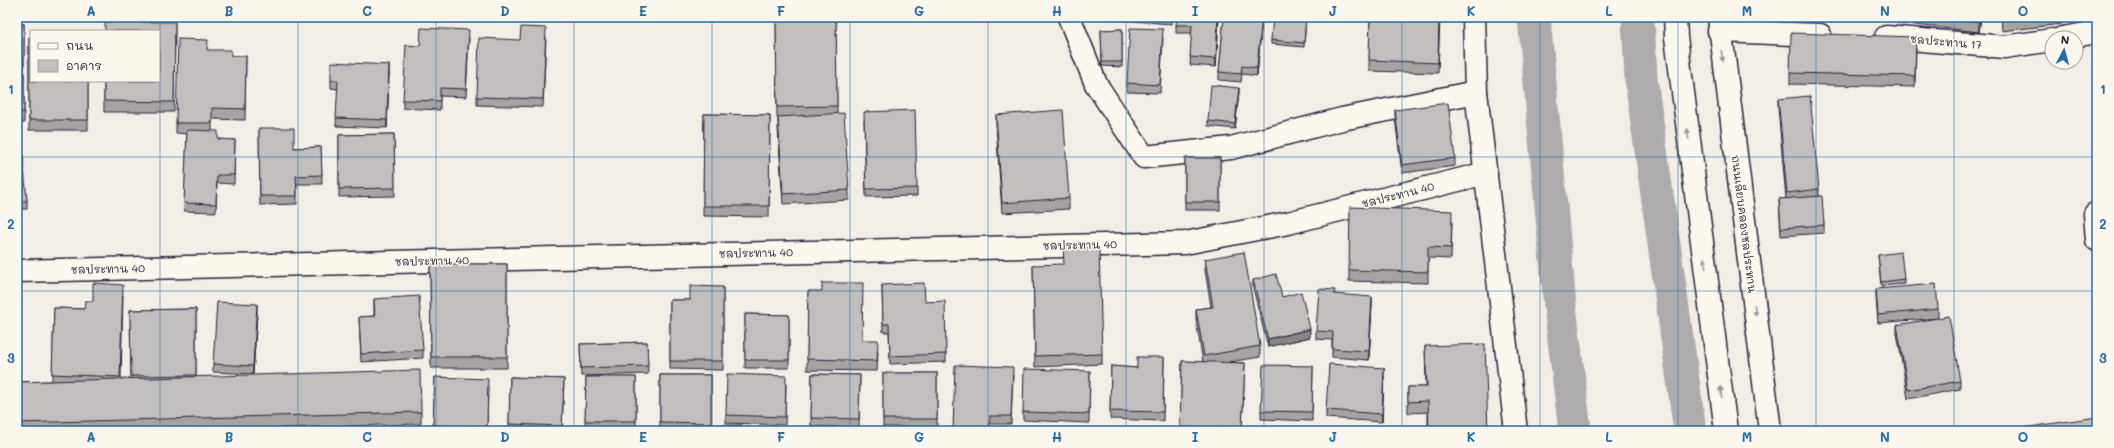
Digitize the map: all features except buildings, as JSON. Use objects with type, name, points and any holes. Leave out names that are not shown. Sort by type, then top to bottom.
[{"type":"street","points":[[1069,17],[1096,84],[1144,157],[1231,148],[1342,119],[1476,92]]},
{"type":"street","points":[[1474,17],[1476,92],[1516,431]]},
{"type":"street","points":[[1675,17],[1676,38],[1726,431]]},
{"type":"street","points":[[2084,34],[2097,31],[2095,17]]},
{"type":"street","points":[[1719,24],[1838,35]]},
{"type":"street","name":"ถนนเลียบคลองชลประทาน","points":[[1719,24],[1770,431]]},
{"type":"street","name":"ชลประทาน 17","points":[[1870,36],[2005,47],[2044,41]]},
{"type":"street","name":"ชลประทาน 40","points":[[17,271],[1185,242],[1288,223],[1486,173]]},
{"type":"street","points":[[2097,214],[2095,214],[2097,240]]},
{"type":"waterway","points":[[1534,17],[1560,306],[1575,431]]},
{"type":"waterway","points":[[1638,17],[1641,79],[1690,431]]}]
